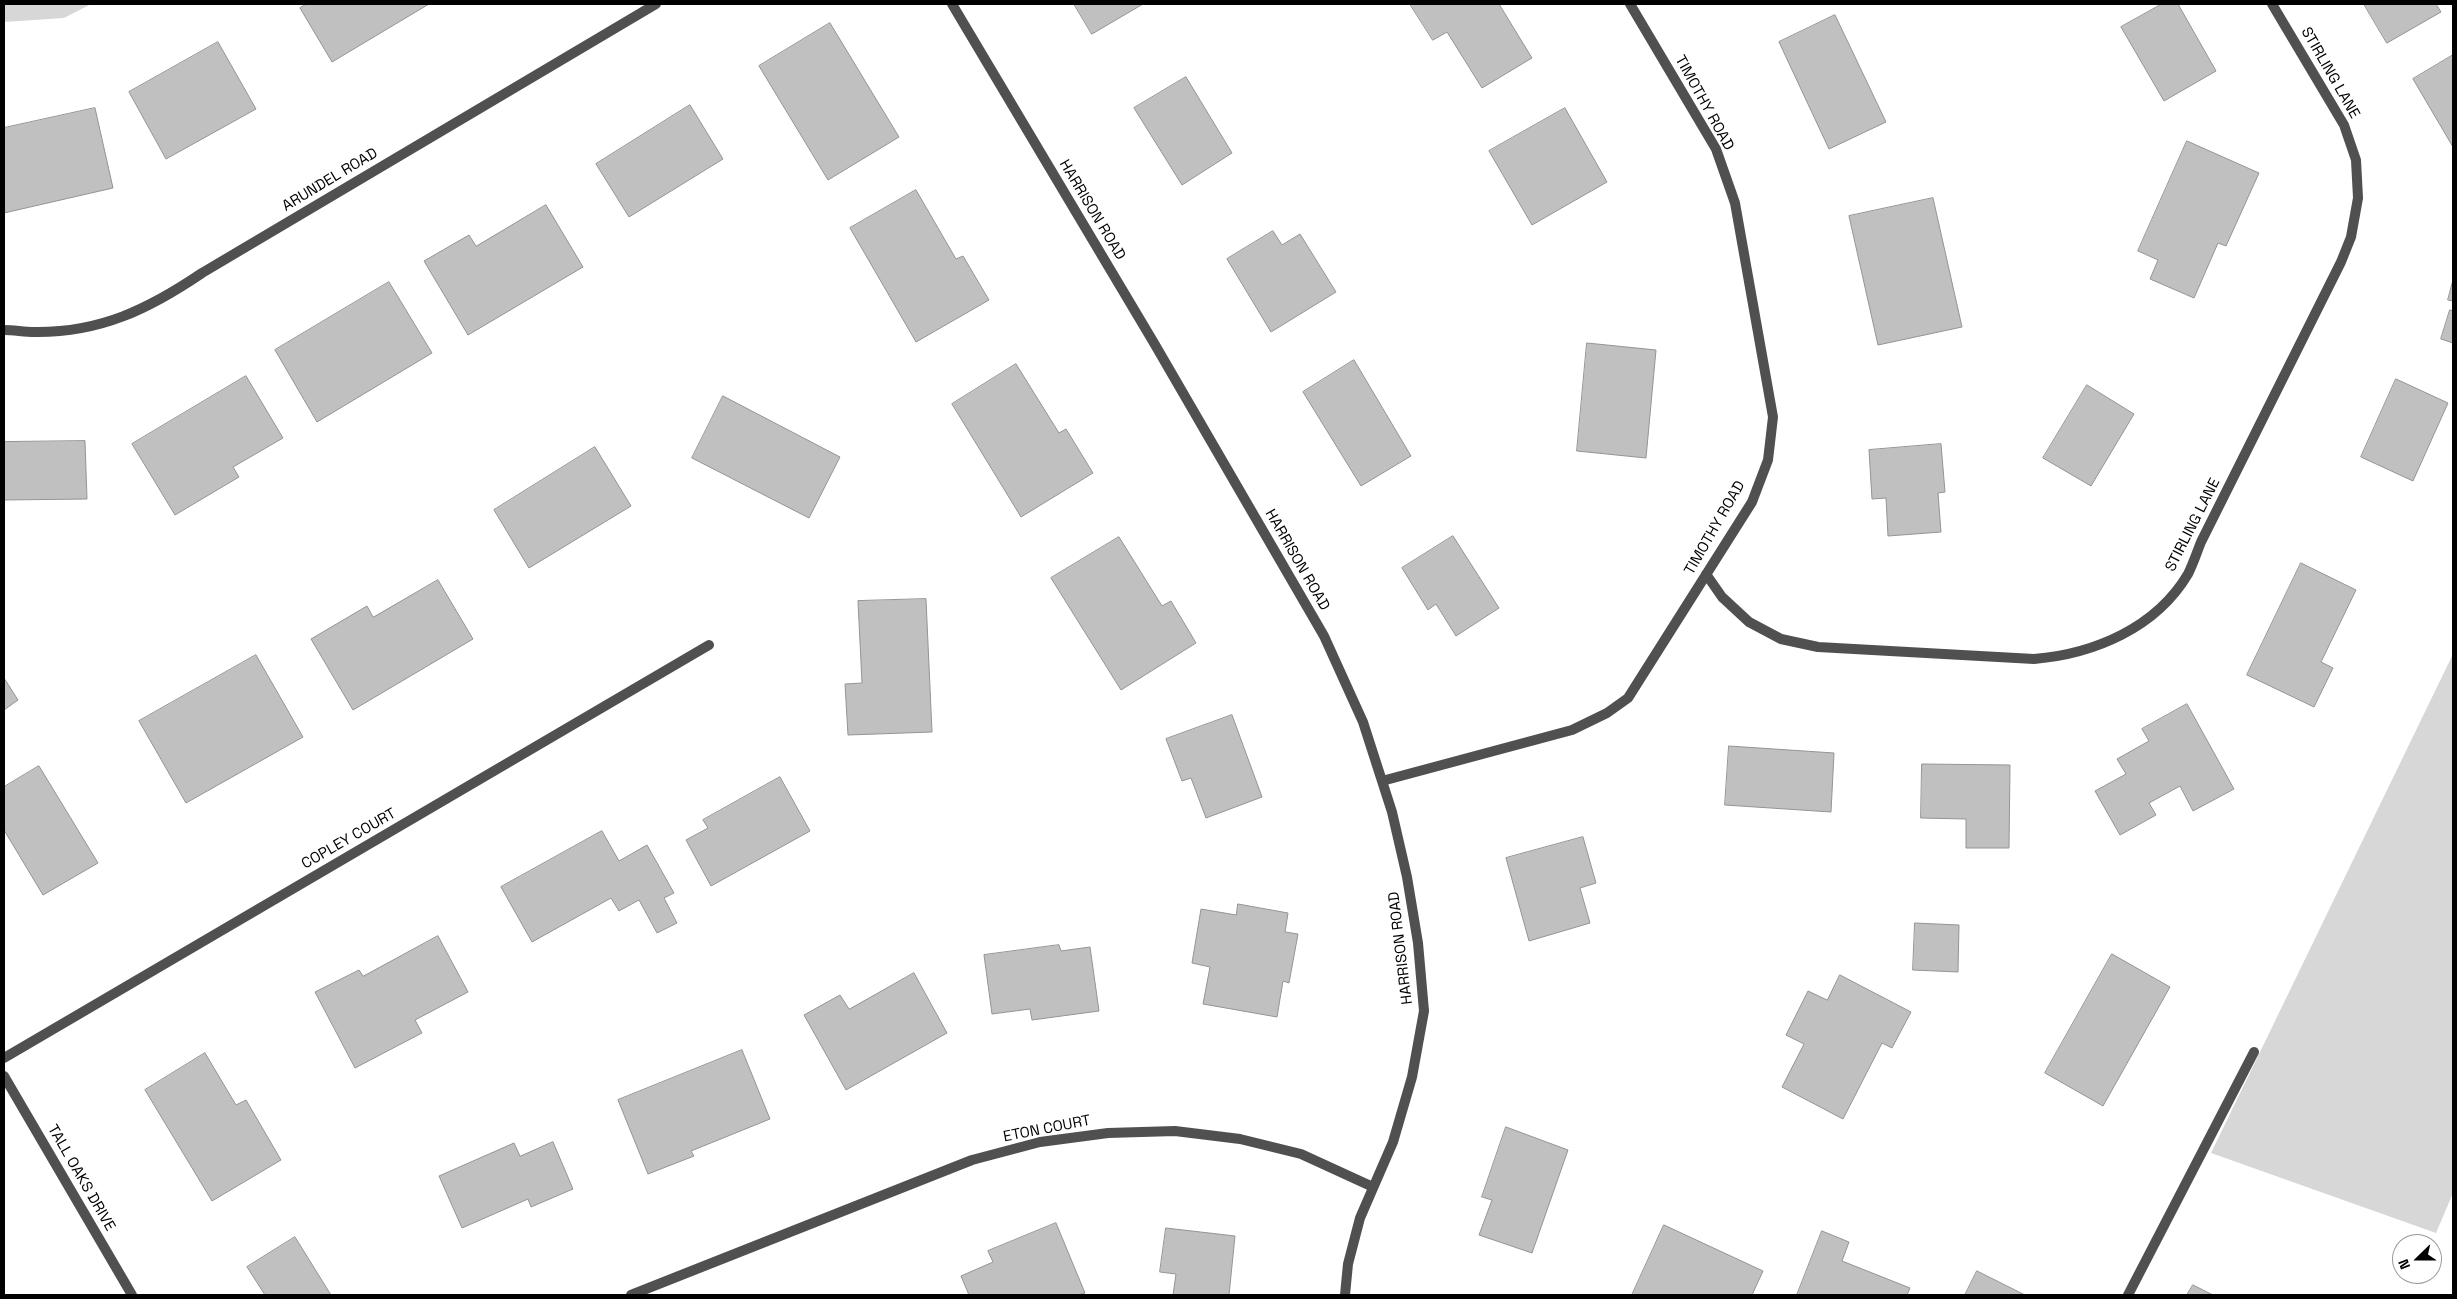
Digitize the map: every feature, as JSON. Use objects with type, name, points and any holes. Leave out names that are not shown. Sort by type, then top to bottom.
[{"type":"street","name":"ARUNDEL ROAD","points":[[4,330],[35,332],[79,329],[123,318],[164,299],[202,274],[656,4]]},
{"type":"street","name":"HARRISON ROAD","points":[[952,4],[1149,334],[1324,636],[1362,722],[1392,812],[1407,877],[1418,944],[1424,1011],[1412,1077],[1392,1142],[1373,1187]]},
{"type":"street","name":"TIMOTHY ROAD","points":[[1382,781],[1572,730],[1607,713],[1628,698],[1752,502],[1768,460],[1773,417],[1735,203],[1716,149],[1630,4]]},
{"type":"street","name":"STIRLING LANE","points":[[1706,574],[1722,597],[1749,622],[1781,639],[1818,647],[2034,660],[2061,657],[2100,646],[2135,628],[2165,603],[2188,574],[2201,542],[2341,262],[2351,237],[2358,198],[2356,160],[2344,125],[2272,4]]},
{"type":"street","name":"COPLEY COURT","points":[[4,1058],[709,645]]},
{"type":"street","points":[[2128,1295],[2254,1052]]},
{"type":"street","name":"TALL OAKS DRIVE","points":[[4,1076],[132,1295]]},
{"type":"street","name":"ETON COURT","points":[[631,1295],[972,1160],[1040,1142],[1108,1133],[1166,1131],[1240,1138],[1302,1154],[1373,1187]]},
{"type":"street","points":[[1345,1295],[1348,1264],[1360,1218],[1373,1187]]},
{"type":"shaded area","points":[[4,4],[91,4],[64,18],[4,22]]},
{"type":"shaded area","points":[[2453,654],[2453,1193],[2436,1233],[2211,1153]]},
{"type":"building","points":[[307,4],[429,4],[332,62],[300,8]]},
{"type":"building","points":[[1074,4],[1143,4],[1092,34]]},
{"type":"building","points":[[1410,4],[1499,4],[1532,58],[1482,88],[1447,32],[1433,40]]},
{"type":"building","points":[[2162,4],[2178,4],[2216,71],[2164,101],[2121,27]]},
{"type":"building","points":[[2364,4],[2436,4],[2441,12],[2387,43]]},
{"type":"building","points":[[1835,15],[1886,122],[1829,149],[1779,42]]},
{"type":"building","points":[[830,23],[899,137],[828,180],[759,66]]},
{"type":"building","points":[[218,42],[256,109],[166,159],[129,92]]},
{"type":"building","points":[[2453,55],[2453,147],[2413,79]]},
{"type":"building","points":[[1186,77],[1232,153],[1182,185],[1134,108]]},
{"type":"building","points":[[690,105],[723,159],[629,217],[596,164]]},
{"type":"building","points":[[95,108],[113,188],[4,213],[4,128]]},
{"type":"building","points":[[1565,108],[1607,182],[1532,225],[1489,151]]},
{"type":"building","points":[[2187,141],[2259,173],[2226,246],[2218,243],[2194,298],[2150,279],[2158,260],[2138,251]]},
{"type":"building","points":[[916,190],[956,259],[963,256],[989,300],[916,342],[850,228]]},
{"type":"building","points":[[1933,198],[1962,327],[1878,345],[1849,216]]},
{"type":"building","points":[[546,205],[583,267],[468,335],[424,261],[469,235],[476,246]]},
{"type":"building","points":[[1273,231],[1282,245],[1300,234],[1336,292],[1271,332],[1227,259]]},
{"type":"building","points":[[2453,280],[2453,301],[2448,300]]},
{"type":"building","points":[[389,282],[432,353],[317,422],[275,350]]},
{"type":"building","points":[[2450,310],[2453,311],[2453,343],[2441,339]]},
{"type":"building","points":[[1587,343],[1656,350],[1646,458],[1577,451]]},
{"type":"building","points":[[1354,360],[1411,456],[1361,486],[1303,392]]},
{"type":"building","points":[[1016,364],[1059,433],[1066,429],[1093,473],[1021,517],[952,404]]},
{"type":"building","points":[[246,376],[283,438],[233,467],[239,477],[175,515],[132,444]]},
{"type":"building","points":[[2396,379],[2448,403],[2413,481],[2361,457]]},
{"type":"building","points":[[2087,385],[2134,414],[2091,486],[2043,458]]},
{"type":"building","points":[[723,396],[840,457],[809,518],[692,458]]},
{"type":"building","points":[[85,441],[87,499],[4,500],[4,442]]},
{"type":"building","points":[[1941,444],[1945,492],[1938,493],[1941,532],[1888,536],[1886,498],[1872,499],[1869,450]]},
{"type":"building","points":[[595,447],[631,506],[529,568],[494,510]]},
{"type":"building","points":[[1453,536],[1499,608],[1456,636],[1436,604],[1428,610],[1402,568]]},
{"type":"building","points":[[1119,537],[1162,606],[1171,601],[1196,643],[1121,690],[1051,578]]},
{"type":"building","points":[[2301,563],[2356,590],[2321,662],[2333,668],[2314,707],[2247,675]]},
{"type":"building","points":[[438,580],[473,639],[353,710],[311,639],[367,606],[373,617]]},
{"type":"building","points":[[926,599],[932,732],[848,735],[845,684],[862,683],[858,601]]},
{"type":"building","points":[[256,655],[303,737],[186,803],[139,721]]},
{"type":"building","points":[[4,678],[18,700],[4,710]]},
{"type":"building","points":[[2187,704],[2234,789],[2193,811],[2180,786],[2149,803],[2156,815],[2120,835],[2095,791],[2126,774],[2117,759],[2149,741],[2142,729]]},
{"type":"building","points":[[1232,715],[1262,797],[1206,818],[1191,778],[1182,781],[1166,739]]},
{"type":"building","points":[[1729,746],[1834,753],[1831,812],[1725,805]]},
{"type":"building","points":[[1922,764],[2010,765],[2009,848],[1966,848],[1966,819],[1921,818]]},
{"type":"building","points":[[39,766],[98,863],[43,895],[4,830],[4,787]]},
{"type":"building","points":[[780,777],[810,831],[711,886],[686,840],[708,828],[703,820]]},
{"type":"building","points":[[602,831],[619,861],[647,845],[674,893],[664,898],[677,923],[657,933],[639,900],[619,911],[611,898],[532,942],[501,887]]},
{"type":"building","points":[[1583,837],[1596,883],[1580,888],[1590,923],[1529,941],[1506,858]]},
{"type":"building","points":[[1238,904],[1288,913],[1285,932],[1298,934],[1289,983],[1283,981],[1277,1017],[1203,1004],[1210,967],[1192,963],[1201,909],[1236,915]]},
{"type":"building","points":[[1915,923],[1959,925],[1958,972],[1913,970]]},
{"type":"building","points":[[438,936],[468,992],[415,1020],[422,1033],[355,1068],[315,992],[359,970],[363,976]]},
{"type":"building","points":[[1059,945],[1061,951],[1090,947],[1099,1011],[1032,1020],[1030,1009],[992,1014],[984,955]]},
{"type":"building","points":[[2112,954],[2170,987],[2103,1106],[2045,1073]]},
{"type":"building","points":[[914,973],[947,1033],[846,1090],[804,1015],[840,995],[849,1009]]},
{"type":"building","points":[[1840,975],[1911,1012],[1892,1048],[1882,1043],[1843,1119],[1782,1087],[1804,1044],[1786,1035],[1808,991],[1827,1000]]},
{"type":"building","points":[[742,1050],[770,1119],[691,1151],[694,1156],[648,1174],[618,1100]]},
{"type":"building","points":[[205,1053],[236,1105],[246,1100],[281,1160],[212,1201],[145,1090]]},
{"type":"building","points":[[1506,1127],[1568,1150],[1532,1253],[1479,1235],[1492,1200],[1482,1197]]},
{"type":"building","points":[[553,1142],[573,1189],[531,1207],[528,1199],[462,1228],[439,1176],[514,1143],[520,1156]]},
{"type":"building","points":[[1056,1223],[1085,1293],[1079,1295],[969,1295],[961,1276],[993,1262],[988,1251]]},
{"type":"building","points":[[1664,1225],[1763,1271],[1752,1295],[1632,1295]]},
{"type":"building","points":[[1166,1228],[1235,1236],[1229,1295],[1173,1295],[1176,1274],[1160,1272]]},
{"type":"building","points":[[1822,1231],[1849,1242],[1842,1261],[1910,1288],[1907,1295],[1797,1295]]},
{"type":"building","points":[[295,1237],[331,1295],[265,1295],[247,1267]]},
{"type":"building","points":[[1977,1271],[2025,1295],[1965,1295]]},
{"type":"building","points":[[2193,1285],[2213,1295],[2187,1295]]}]
